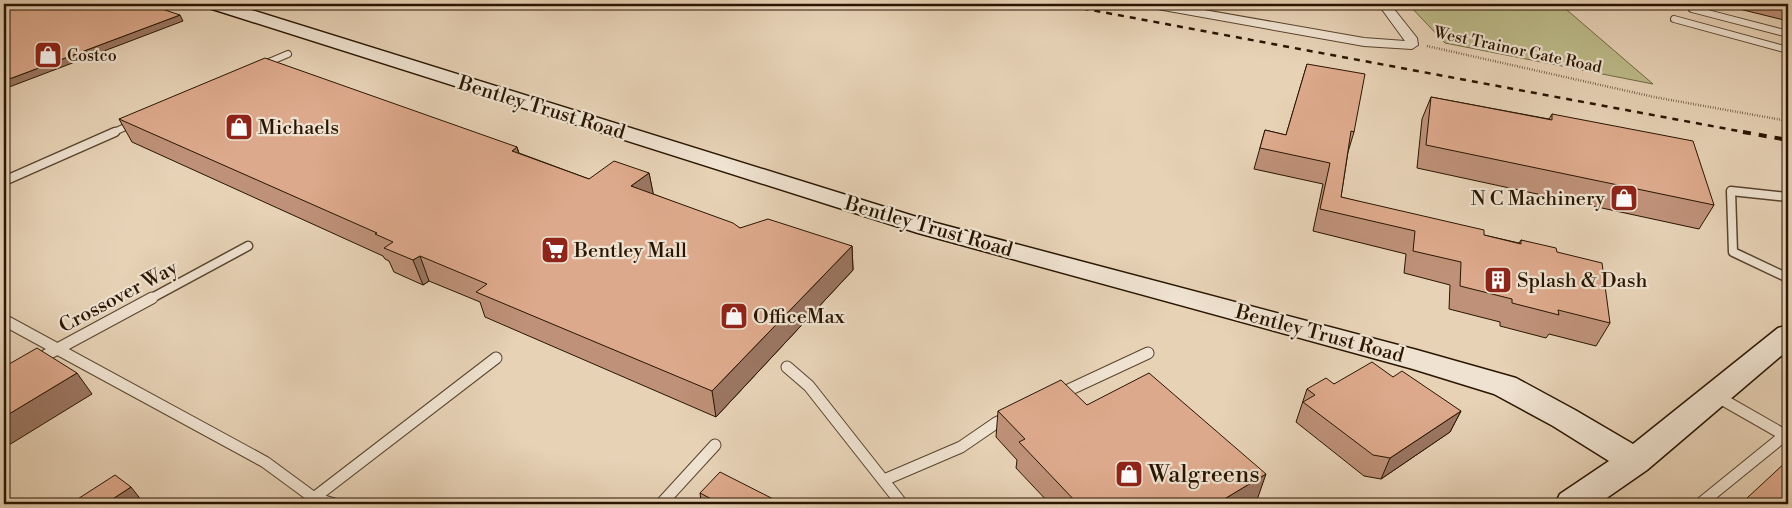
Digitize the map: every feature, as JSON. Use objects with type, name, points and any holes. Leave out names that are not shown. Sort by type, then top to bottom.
[{"type":"street","name":"Bentley Trust Road","points":[[216,4],[927,228],[1417,360],[1505,386],[1564,418],[1635,461]]},
{"type":"street","name":"West Trainor Gate Road","points":[[1152,4],[1364,42],[1412,45]]},
{"type":"street","points":[[1384,4],[1411,38],[1412,45]]},
{"type":"street","points":[[1572,504],[1635,461],[1788,335]]},
{"type":"lane","points":[[1692,10],[1788,34]]},
{"type":"lane","points":[[1674,19],[1788,50]]},
{"type":"lane","points":[[251,70],[288,54]]},
{"type":"lane","points":[[4,181],[142,119]]},
{"type":"lane","points":[[1788,196],[1731,191],[1733,252],[1788,278]]},
{"type":"lane","name":"Crossover Way","points":[[27,365],[248,246]]},
{"type":"lane","points":[[4,320],[265,462],[310,501],[334,504]]},
{"type":"lane","points":[[1050,398],[1148,353]]},
{"type":"lane","points":[[310,501],[496,358]]},
{"type":"lane","points":[[787,367],[809,386],[902,504]]},
{"type":"lane","points":[[1700,504],[1786,436],[1715,396]]},
{"type":"lane","points":[[884,480],[961,447],[996,423],[1014,415]]},
{"type":"lane","points":[[661,504],[715,445]]},
{"type":"path","name":"West Trainor Gate Road","points":[[1412,45],[1437,47],[1473,57],[1614,86],[1654,97],[1788,121]]},
{"type":"shaded area","points":[[1408,4],[1560,4],[1653,84],[1445,43]]},
{"type":"building","name":"Costco","points":[[4,4],[147,4],[180,15],[4,81]]},
{"type":"building","name":"Bentley Mall","points":[[265,58],[517,147],[512,151],[589,179],[614,161],[649,173],[631,186],[733,223],[740,228],[768,219],[852,246],[712,391],[476,292],[487,284],[420,256],[413,260],[384,248],[393,242],[375,234],[377,233],[119,119]]},
{"type":"building","points":[[1307,64],[1365,74],[1354,132],[1351,131],[1341,197],[1484,230],[1484,235],[1521,244],[1521,240],[1556,248],[1557,252],[1602,263],[1610,323],[1558,310],[1559,315],[1512,303],[1512,299],[1460,286],[1461,262],[1413,251],[1415,231],[1320,209],[1330,163],[1260,148],[1265,130],[1286,135]]},
{"type":"building","points":[[1431,97],[1552,120],[1552,114],[1693,141],[1714,205],[1426,145]]},
{"type":"building","points":[[37,348],[77,373],[4,417],[4,367]]},
{"type":"building","points":[[1372,362],[1393,377],[1402,371],[1461,411],[1390,458],[1373,455],[1303,402],[1315,395],[1307,389],[1326,378],[1334,384]]},
{"type":"building","points":[[1149,373],[1266,474],[1216,504],[1078,504],[1019,442],[1025,439],[998,411],[1061,380],[1087,405]]},
{"type":"building","points":[[1788,460],[1788,504],[1755,504],[1746,499]]},
{"type":"building","points":[[720,472],[783,504],[721,504],[700,493]]},
{"type":"building","points":[[115,475],[131,487],[105,504],[70,504]]},
{"type":"railway","points":[[1059,4],[1749,133]]},
{"type":"railway","points":[[1743,132],[1788,140]]},
{"type":"place","name":"Costco","points":[[48,55]]},
{"type":"place","name":"Michaels","points":[[239,127]]},
{"type":"place","name":"N C Machinery","points":[[1624,198]]},
{"type":"place","name":"Bentley Mall","points":[[555,250]]},
{"type":"place","name":"Splash & Dash","points":[[1498,280]]},
{"type":"place","name":"OfficeMax","points":[[734,316]]},
{"type":"place","name":"Walgreens","points":[[1129,474]]}]
